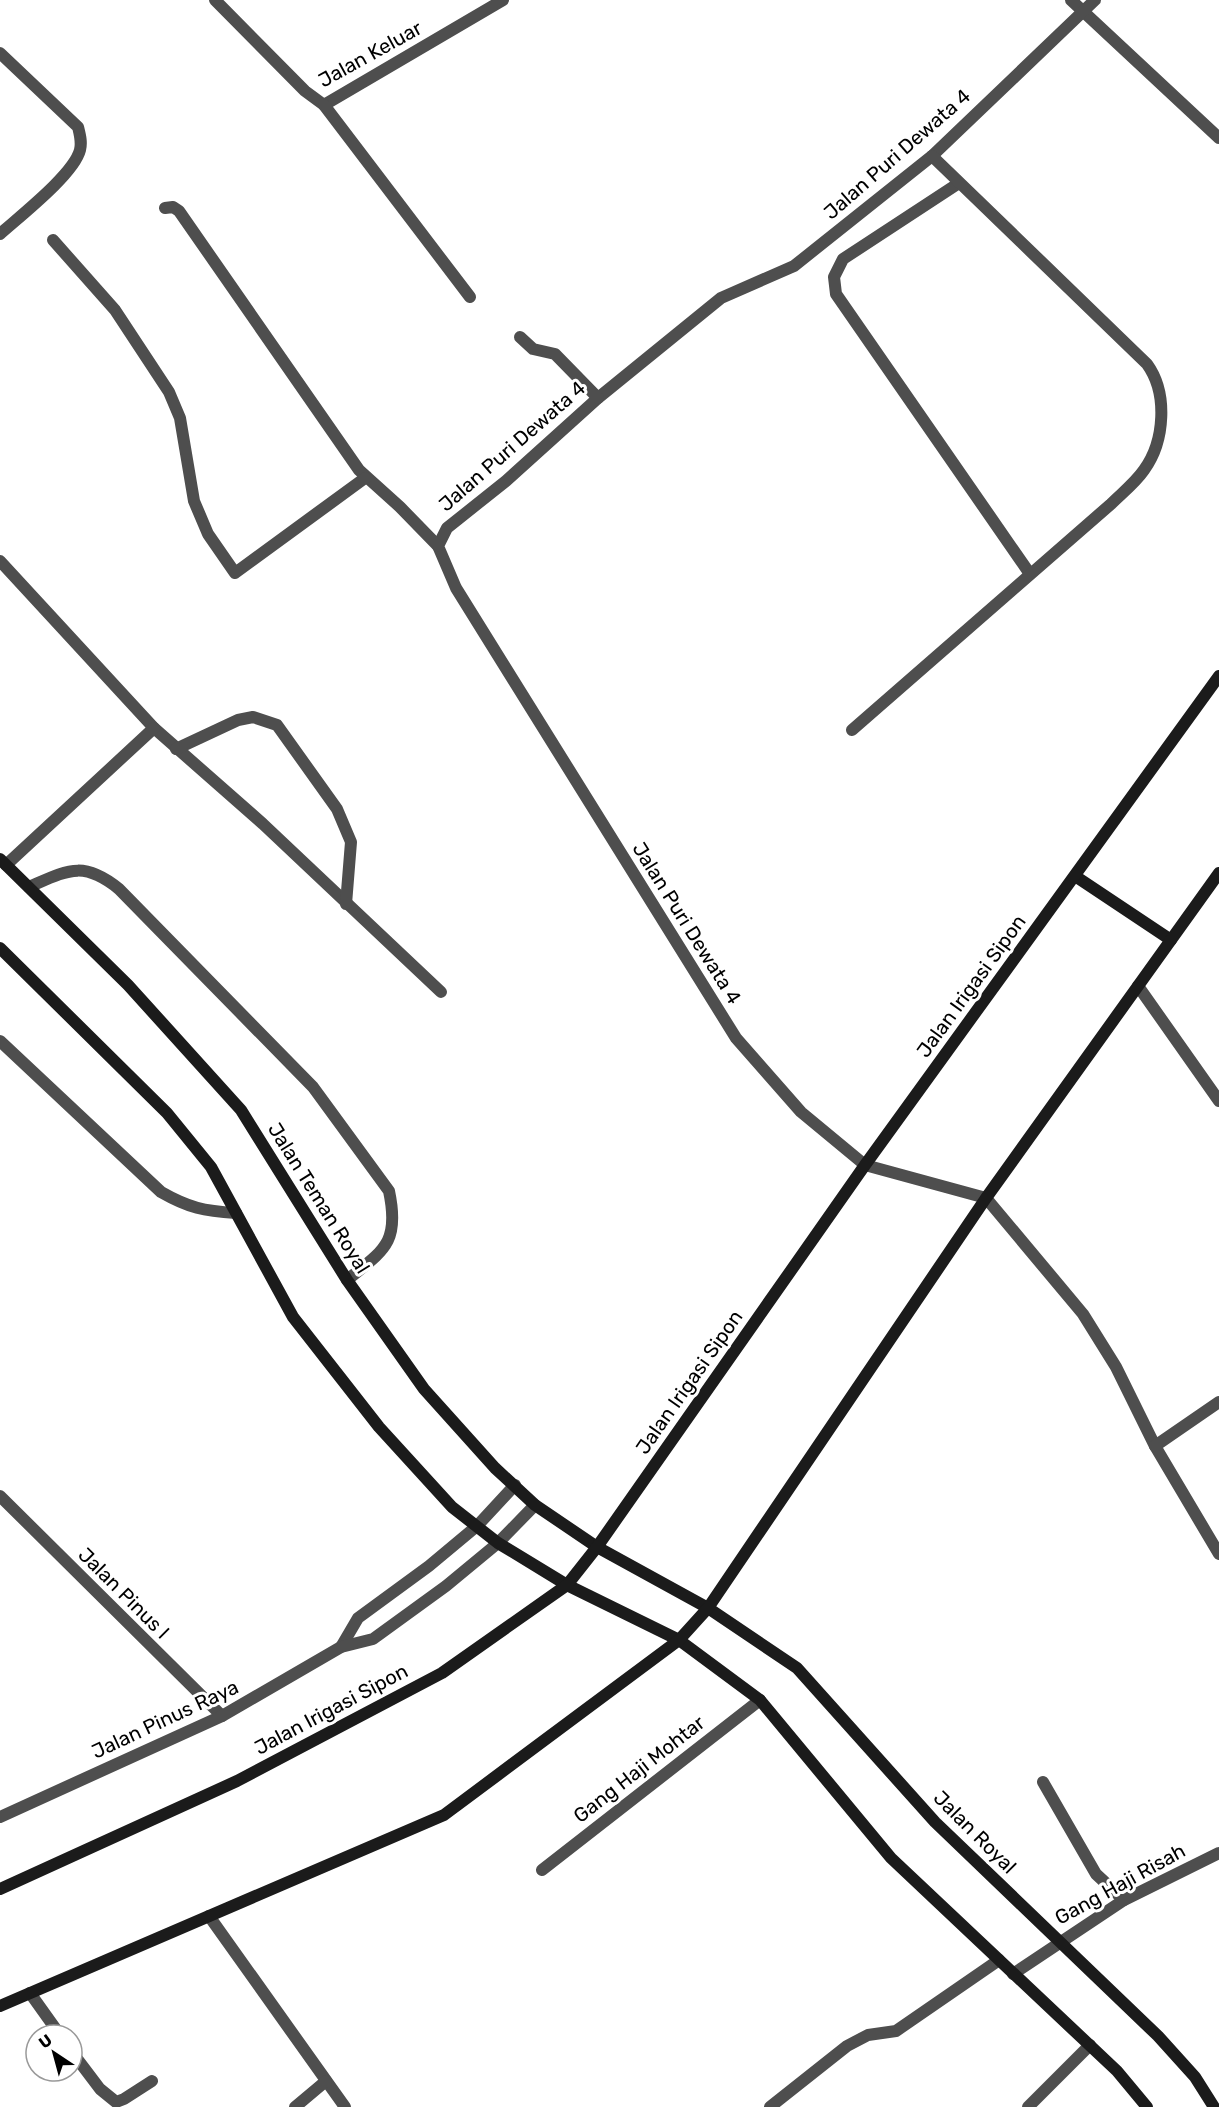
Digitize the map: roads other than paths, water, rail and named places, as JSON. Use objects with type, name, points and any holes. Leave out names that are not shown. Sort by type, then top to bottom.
[{"type":"street","name":"Jalan Keluar","points":[[215,0],[305,91],[324,105],[503,0]]},
{"type":"street","points":[[1071,0],[1219,138]]},
{"type":"street","name":"Jalan Puri Dewata 4","points":[[865,1165],[801,1112],[736,1038],[456,588],[438,546],[447,528],[506,481],[598,398],[721,298],[794,266],[932,156],[1095,0]]},
{"type":"street","points":[[0,53],[78,127],[82,142],[80,153],[55,184],[0,234]]},
{"type":"street","points":[[324,105],[470,297]]},
{"type":"street","points":[[852,730],[1111,504],[1146,469],[1160,426],[1161,392],[1155,375],[1147,364],[932,156]]},
{"type":"street","points":[[959,183],[843,259],[834,278],[836,294],[1030,574]]},
{"type":"street","points":[[165,208],[173,207],[179,211],[365,478],[400,507],[438,546]]},
{"type":"street","points":[[53,240],[115,310],[169,392],[180,418],[198,514],[208,534],[235,573],[365,478]]},
{"type":"street","points":[[520,337],[533,349],[555,354],[598,398]]},
{"type":"street","points":[[0,561],[154,728],[263,824],[441,992]]},
{"type":"street","name":"Jalan Irigasi Sipon","points":[[0,1889],[237,1781],[442,1672],[572,1587],[602,1550],[865,1165],[1219,676]]},
{"type":"street","points":[[176,749],[238,720],[253,717],[277,726],[337,809],[351,842],[346,904]]},
{"type":"street","points":[[3,862],[154,728]]},
{"type":"street","name":"Jalan Teman Royal","points":[[3,862],[128,985],[241,1110],[347,1280],[424,1389],[535,1505],[602,1550],[695,1601]]},
{"type":"street","points":[[29,887],[70,869],[88,870],[103,876],[119,889],[313,1087],[389,1191],[392,1207],[389,1241],[385,1249],[347,1280]]},
{"type":"street","points":[[0,2006],[444,1815],[679,1640],[708,1608],[986,1198],[1219,873]]},
{"type":"street","points":[[1074,876],[1171,940]]},
{"type":"street","points":[[0,948],[167,1113],[211,1167],[300,1326],[379,1427],[452,1507],[498,1543],[572,1587],[679,1640],[760,1700],[891,1858],[1117,2071],[1147,2107]]},
{"type":"street","points":[[1138,986],[1219,1101]]},
{"type":"street","points":[[0,1041],[161,1192],[183,1205],[202,1211],[236,1213]]},
{"type":"street","points":[[865,1165],[986,1198],[1083,1314],[1116,1367],[1155,1446],[1219,1554]]},
{"type":"street","points":[[1155,1446],[1219,1402]]},
{"type":"street","name":"Jalan Pinus Raya","points":[[341,1647],[358,1618],[429,1566],[477,1526],[514,1485]]},
{"type":"street","name":"Jalan Pinus I","points":[[0,1496],[222,1716]]},
{"type":"street","name":"Jalan Pinus Raya","points":[[0,1817],[222,1716],[341,1647],[373,1639],[446,1586],[498,1543],[535,1505]]},
{"type":"street","name":"Jalan Royal","points":[[695,1601],[797,1668],[935,1822],[1158,2036],[1195,2077],[1214,2107]]},
{"type":"street","name":"Gang Haji Mohtar","points":[[542,1870],[760,1700]]},
{"type":"street","points":[[1043,1782],[1096,1874],[1124,1900]]},
{"type":"street","name":"Gang Haji Risah","points":[[1014,1974],[1058,1941],[1124,1900],[1219,1853]]},
{"type":"street","points":[[209,1916],[345,2107]]},
{"type":"street","points":[[770,2107],[847,2046],[868,2035],[896,2031],[999,1960]]},
{"type":"street","points":[[30,1993],[51,2023]]},
{"type":"street","points":[[1028,2107],[1090,2045]]},
{"type":"street","points":[[84,2068],[100,2089],[116,2102],[152,2081]]},
{"type":"street","points":[[295,2107],[327,2081]]}]
